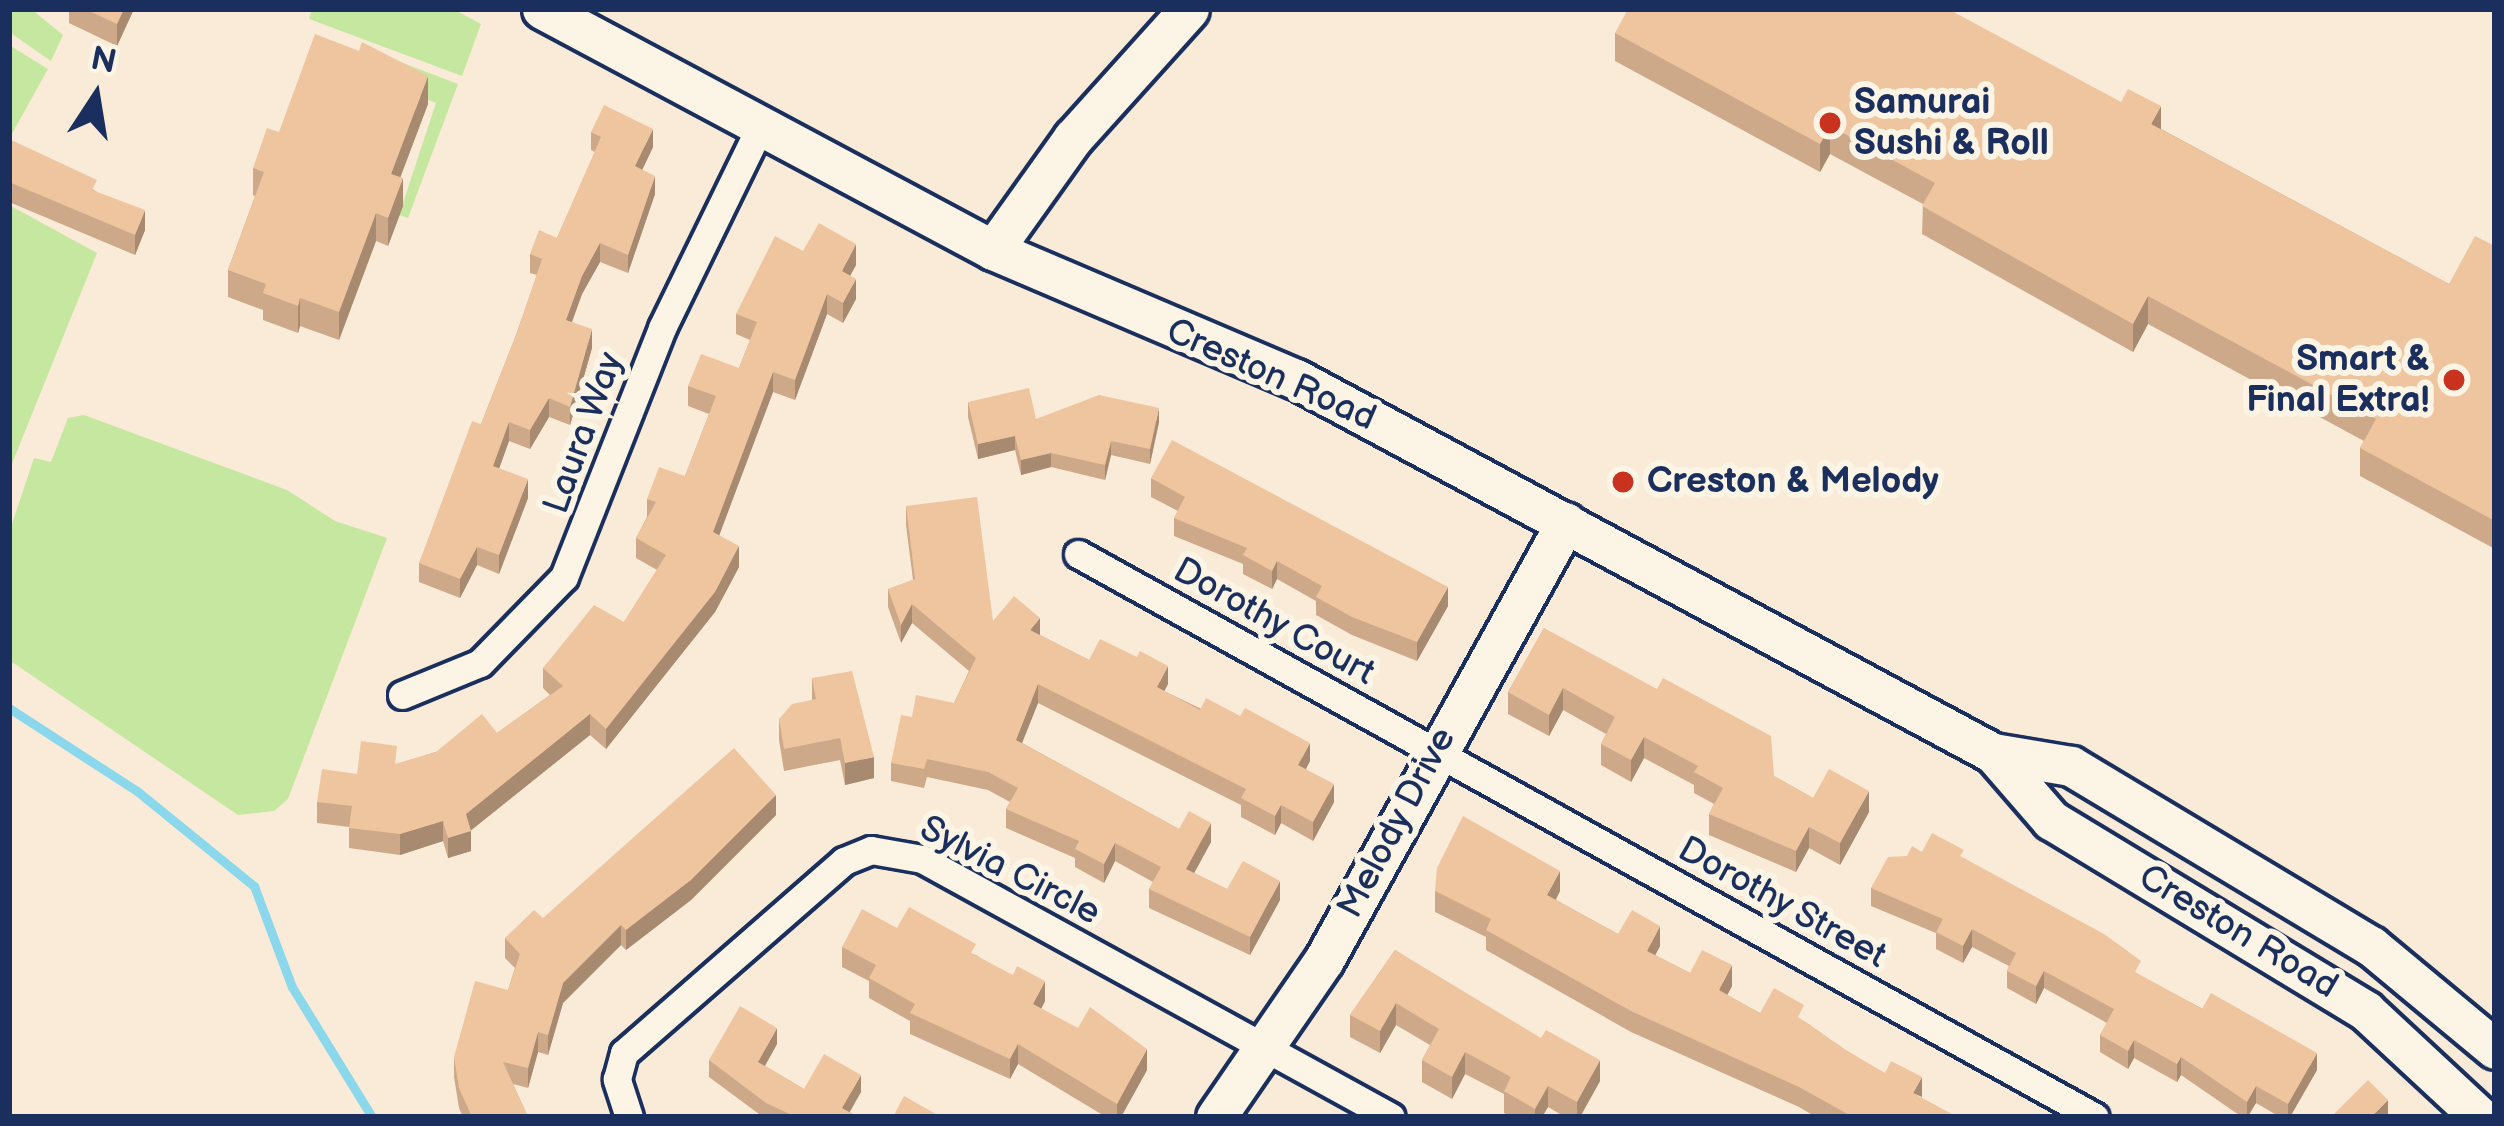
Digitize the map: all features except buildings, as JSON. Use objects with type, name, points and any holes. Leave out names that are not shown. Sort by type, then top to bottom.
[{"type":"main road","name":"Creston Road","points":[[542,9],[993,250],[1296,379],[1993,753],[2071,766],[2292,894],[2427,988],[2495,1049]]},
{"type":"main road","points":[[993,250],[1073,138],[1190,9]]},
{"type":"main road","name":"Melody Drive","points":[[1216,1117],[1324,959],[1566,521]]},
{"type":"main road","name":"Creston Road","points":[[1993,753],[2051,820],[2366,1011],[2480,1117]]},
{"type":"street","name":"Laura Way","points":[[402,694],[480,663],[564,577],[662,328],[759,129]]},
{"type":"street","name":"Dorothy Court","points":[[1078,554],[1435,752]]},
{"type":"street","name":"Dorothy Street","points":[[1435,752],[2095,1117]]},
{"type":"street","name":"Sylvia Circle","points":[[629,1117],[617,1078],[624,1053],[844,860],[871,850],[922,859],[1266,1048]]},
{"type":"street","points":[[1266,1048],[1391,1117]]},
{"type":"green space","points":[[9,9],[31,9],[63,35],[51,61],[9,32]]},
{"type":"green space","points":[[312,9],[453,9],[481,24],[462,76],[309,19]]},
{"type":"green space","points":[[9,45],[48,69],[9,139]]},
{"type":"green space","points":[[398,61],[458,84],[408,218],[399,215],[436,103],[397,87]]},
{"type":"green space","points":[[9,205],[97,253],[9,471]]},
{"type":"green space","points":[[84,415],[287,490],[335,521],[387,538],[288,799],[274,811],[238,815],[9,660],[9,533],[34,458],[51,462],[68,418]]},
{"type":"waterway","points":[[9,708],[137,791],[254,886],[292,987],[372,1117]]},
{"type":"place","name":"Samurai Sushi & Roll","points":[[1830,123]]},
{"type":"place","name":"Smart & Final Extra!","points":[[2454,380]]},
{"type":"place","name":"Creston & Melody","points":[[1623,482]]}]
